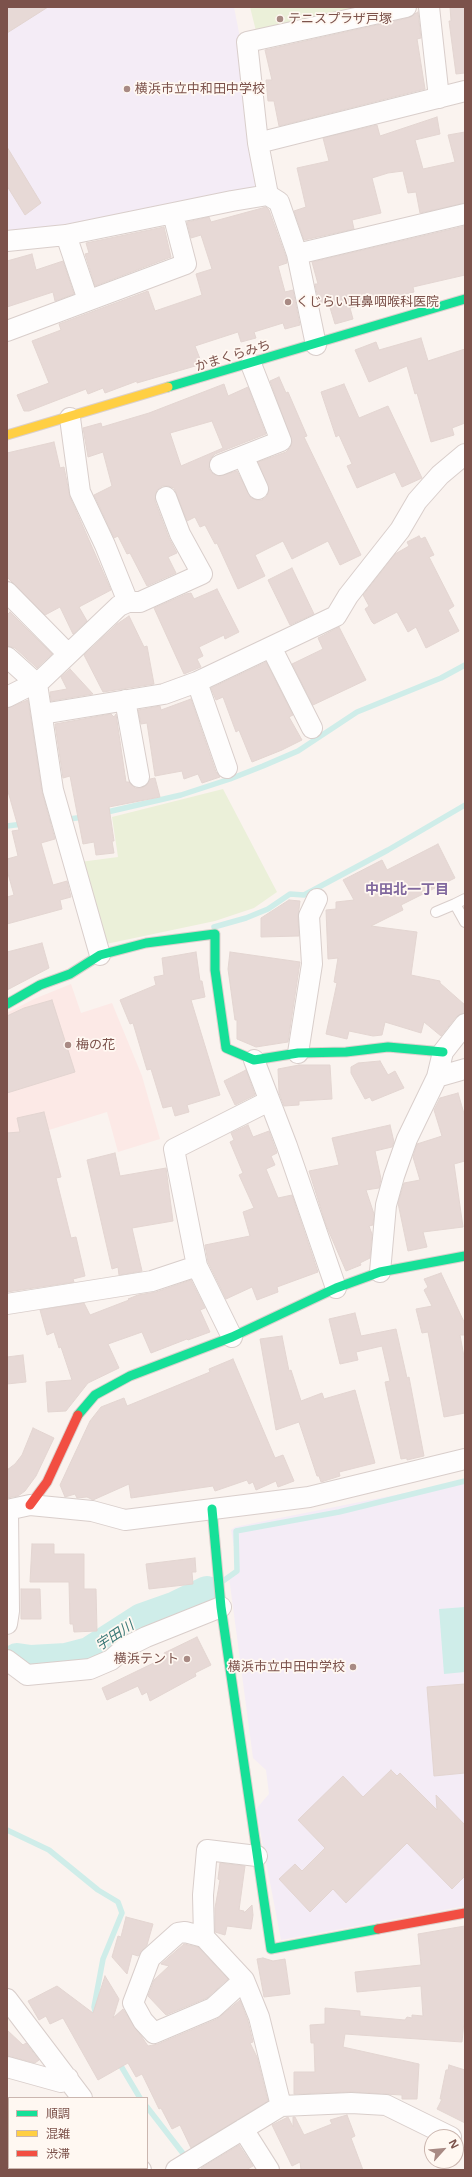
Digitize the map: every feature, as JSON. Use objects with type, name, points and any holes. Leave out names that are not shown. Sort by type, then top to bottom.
[{"type":"street","points":[[268,195],[258,143],[248,42],[406,7]]},
{"type":"street","points":[[429,7],[439,98]]},
{"type":"street","points":[[258,143],[465,91]]},
{"type":"street","points":[[7,241],[66,235],[268,195],[279,202],[296,254],[316,345]]},
{"type":"street","points":[[7,331],[186,264],[173,214]]},
{"type":"street","points":[[296,254],[465,214]]},
{"type":"street","points":[[66,235],[88,300]]},
{"type":"street","name":"かまくらみち","points":[[7,435],[70,418],[465,300]]},
{"type":"street","points":[[220,466],[281,441],[251,364]]},
{"type":"street","points":[[70,418],[80,492],[105,545],[128,602]]},
{"type":"street","points":[[42,714],[164,694],[197,682],[336,616],[348,596],[400,530],[417,501],[440,475],[465,454]]},
{"type":"street","points":[[243,456],[258,489]]},
{"type":"street","points":[[7,697],[29,686],[37,684],[67,653],[119,606],[128,602],[140,602],[202,574],[180,534],[166,496]]},
{"type":"street","points":[[7,592],[67,653]]},
{"type":"street","points":[[271,647],[312,728]]},
{"type":"street","points":[[7,657],[37,684],[53,790],[100,955]]},
{"type":"street","points":[[197,682],[227,768]]},
{"type":"street","points":[[125,700],[139,777]]},
{"type":"street","points":[[298,1053],[312,964],[309,916],[317,899]]},
{"type":"street","points":[[7,1004],[40,985],[70,974],[100,955],[146,943],[215,934],[215,970],[226,1048],[254,1060],[298,1053],[346,1052],[388,1047],[443,1052]]},
{"type":"street","points":[[380,1272],[386,1205],[394,1176],[407,1139],[437,1077],[443,1052],[465,1024]]},
{"type":"street","points":[[254,1060],[287,1146],[336,1288]]},
{"type":"street","points":[[437,1077],[465,1069]]},
{"type":"street","points":[[232,1337],[197,1266],[174,1149],[269,1101]]},
{"type":"street","points":[[30,1505],[46,1482],[78,1415],[96,1395],[130,1376],[232,1337],[336,1288],[380,1272],[465,1256]]},
{"type":"street","points":[[7,1304],[152,1281],[197,1266]]},
{"type":"street","points":[[7,1624],[9,1611],[7,1510],[30,1505],[92,1511],[125,1520],[309,1497],[465,1459]]},
{"type":"street","points":[[212,1509],[221,1607],[271,1949],[465,1913]]},
{"type":"street","points":[[7,1660],[28,1675],[90,1669],[111,1660],[126,1647],[146,1637],[221,1607]]},
{"type":"street","points":[[204,1938],[203,1895],[207,1850],[257,1856]]},
{"type":"street","points":[[244,1980],[213,2008],[154,2033],[143,2021],[133,2003],[150,1958],[178,1933],[185,1932],[204,1938],[244,1980],[259,2017],[281,2106]]},
{"type":"street","points":[[7,1999],[81,2097]]},
{"type":"street","points":[[7,2067],[61,2082],[68,2078]]},
{"type":"street","points":[[176,2170],[281,2106],[351,2103],[386,2105],[435,2129]]},
{"type":"street","points":[[243,2129],[269,2170]]},
{"type":"lane","points":[[436,912],[465,899]]},
{"type":"lane","points":[[455,904],[465,922]]},
{"type":"shaded area","name":"横浜市立中和田中学校","points":[[7,7],[234,7],[242,48],[262,188],[65,229],[7,235]]},
{"type":"shaded area","name":"梅の花","points":[[71,984],[81,1013],[112,1003],[142,1076],[160,1139],[118,1152],[107,1112],[7,1143],[7,1013],[34,999]]},
{"type":"shaded area","name":"横浜市立中田中学校","points":[[465,1481],[465,1906],[281,1940],[256,1809],[269,1794],[266,1770],[253,1758],[229,1577],[238,1571],[231,1530],[235,1527]]},
{"type":"green space","name":"テニスプラザ戸塚","points":[[250,7],[358,7],[256,31]]},
{"type":"green space","points":[[223,789],[277,892],[254,908],[215,921],[106,944],[80,862],[118,857],[112,817]]},
{"type":"water","points":[[465,1607],[465,1672],[444,1674],[439,1609]]},
{"type":"building","points":[[7,7],[48,7],[7,33]]},
{"type":"building","points":[[450,7],[465,7],[465,73],[456,74],[449,21],[451,21]]},
{"type":"building","points":[[418,12],[421,38],[417,39],[425,89],[279,126],[274,101],[268,101],[266,80],[272,80],[265,50],[408,18]]},
{"type":"building","points":[[437,117],[440,134],[415,140],[423,169],[455,162],[448,135],[465,132],[465,203],[420,213],[416,192],[408,193],[403,171],[388,173],[372,178],[381,213],[352,220],[354,229],[304,240],[294,211],[306,207],[297,168],[329,161],[323,138],[377,125],[380,136]]},
{"type":"building","points":[[7,147],[41,203],[25,215],[7,186]]},
{"type":"building","points":[[266,207],[269,210],[286,257],[287,263],[278,266],[285,292],[293,290],[300,325],[285,329],[283,323],[254,332],[256,338],[241,342],[238,332],[195,346],[202,364],[137,383],[137,381],[105,393],[103,388],[88,394],[86,389],[29,411],[24,411],[17,395],[49,383],[32,341],[61,330],[59,324],[148,291],[155,311],[202,295],[196,274],[212,269],[201,235],[191,238],[187,222],[209,217],[211,222]]},
{"type":"building","points":[[465,226],[465,275],[413,287],[414,292],[350,308],[353,319],[335,324],[328,301],[319,304],[315,284],[318,284],[312,262]]},
{"type":"building","points":[[164,227],[171,257],[95,286],[85,254],[89,253],[86,243]]},
{"type":"building","points":[[32,254],[36,270],[63,261],[74,294],[55,301],[53,292],[7,307],[7,261]]},
{"type":"building","points":[[421,338],[428,361],[465,349],[465,423],[452,428],[454,435],[431,442],[417,393],[415,394],[407,366],[369,382],[355,350],[376,342],[379,350]]},
{"type":"building","points":[[279,377],[286,393],[288,392],[307,436],[304,437],[361,555],[340,565],[328,541],[292,559],[283,541],[255,555],[265,576],[238,589],[217,543],[215,544],[205,525],[200,527],[195,517],[187,521],[174,488],[162,486],[157,490],[155,501],[169,538],[177,553],[168,557],[176,573],[147,586],[130,553],[127,554],[118,536],[114,538],[94,495],[112,486],[103,452],[88,457],[83,428],[101,423],[102,427],[149,413],[224,384],[228,396],[248,387],[266,434],[215,454],[211,458],[209,469],[213,474],[219,476],[237,471],[251,498],[262,500],[267,496],[269,490],[258,462],[286,452],[290,448],[292,442],[270,381]],"holes":[[[212,421],[223,448],[181,466],[170,433]]]},
{"type":"building","points":[[344,384],[359,418],[388,406],[422,478],[402,487],[395,472],[357,488],[347,466],[352,464],[339,435],[336,437],[321,392]]},
{"type":"building","points":[[54,442],[60,468],[64,467],[70,497],[111,590],[79,607],[87,621],[73,634],[60,607],[45,615],[7,577],[7,453]]},
{"type":"building","points":[[419,536],[421,539],[425,537],[434,555],[429,557],[454,606],[448,610],[459,631],[426,648],[416,627],[408,632],[397,612],[374,624],[365,609],[369,606],[363,595],[395,554],[409,546],[407,542]]},
{"type":"building","points":[[292,568],[314,614],[290,625],[268,580]]},
{"type":"building","points":[[217,589],[239,632],[225,639],[224,635],[199,647],[203,656],[197,659],[201,667],[184,674],[154,608],[186,594],[191,593],[194,599]]},
{"type":"building","points":[[10,612],[52,654],[37,668],[15,648],[7,646],[7,615]]},
{"type":"building","points":[[129,616],[144,647],[147,646],[154,684],[103,692],[84,655],[117,624]]},
{"type":"building","points":[[339,627],[366,680],[313,705],[292,664],[323,649],[318,638]]},
{"type":"building","points":[[266,662],[293,715],[289,717],[302,740],[252,762],[239,730],[236,732],[223,697],[216,700],[211,688]]},
{"type":"building","points":[[70,669],[93,694],[51,701],[50,692],[67,689],[61,677]]},
{"type":"building","points":[[191,699],[216,772],[220,777],[202,783],[198,774],[184,779],[182,771],[155,776],[147,723],[141,724],[138,710],[160,706],[161,710]]},
{"type":"building","points":[[28,700],[42,792],[55,839],[41,843],[53,885],[67,881],[71,897],[60,900],[62,909],[7,924],[7,897],[14,895],[7,870],[7,859],[18,856],[12,831],[19,830],[7,788],[7,708]]},
{"type":"building","points":[[111,714],[114,717],[116,714],[126,782],[129,782],[135,788],[141,788],[147,785],[150,779],[155,778],[160,797],[109,807],[114,841],[112,841],[114,853],[96,855],[94,842],[83,844],[70,776],[63,778],[55,724]]},
{"type":"building","points":[[438,844],[455,878],[401,905],[403,910],[371,926],[417,932],[411,975],[440,981],[440,983],[465,1005],[465,1013],[456,1017],[441,1036],[424,1022],[421,1033],[385,1022],[382,1035],[373,1036],[349,1031],[347,1039],[326,1034],[337,983],[334,982],[338,958],[328,959],[326,910],[336,909],[336,902],[354,900],[343,880],[382,860],[387,870]]},
{"type":"building","points":[[289,900],[300,901],[298,917],[299,936],[261,937],[261,918]]},
{"type":"building","points":[[42,943],[49,968],[7,990],[7,952]]},
{"type":"building","points":[[196,952],[200,981],[202,981],[205,997],[191,1000],[220,1095],[187,1105],[189,1112],[175,1116],[172,1106],[163,1108],[151,1069],[147,1070],[133,1023],[130,1024],[120,1000],[156,985],[154,977],[164,975],[162,958]]},
{"type":"building","points":[[230,952],[300,962],[288,1042],[256,1047],[237,1039],[237,1020],[235,1020],[228,969]]},
{"type":"building","points":[[52,1000],[75,1072],[7,1093],[7,1016],[24,1008]]},
{"type":"building","points":[[380,1061],[388,1075],[395,1071],[404,1088],[372,1101],[370,1097],[365,1099],[351,1073],[351,1067],[358,1063]]},
{"type":"building","points":[[299,1065],[330,1065],[332,1099],[299,1101],[299,1105],[284,1106],[279,1093],[278,1069]]},
{"type":"building","points":[[246,1070],[255,1095],[235,1105],[224,1081]]},
{"type":"building","points":[[458,1093],[465,1117],[465,1161],[454,1164],[463,1227],[423,1232],[427,1247],[408,1251],[398,1203],[404,1183],[420,1180],[413,1157],[417,1144],[442,1136],[434,1110],[440,1098]]},
{"type":"building","points":[[44,1112],[61,1177],[56,1178],[71,1238],[76,1237],[85,1276],[73,1279],[74,1282],[7,1292],[7,1133],[20,1132],[17,1118]]},
{"type":"building","points":[[248,1125],[253,1137],[269,1131],[277,1153],[271,1156],[275,1165],[266,1169],[278,1198],[292,1195],[318,1272],[277,1287],[278,1292],[257,1300],[252,1287],[226,1299],[208,1262],[205,1245],[250,1236],[243,1212],[254,1208],[239,1175],[243,1173],[230,1142],[234,1140],[231,1133]]},
{"type":"building","points":[[390,1125],[394,1142],[392,1147],[375,1151],[381,1179],[379,1188],[366,1190],[374,1214],[373,1225],[369,1226],[372,1234],[370,1258],[360,1263],[361,1265],[346,1271],[326,1225],[309,1171],[339,1165],[332,1138]]},
{"type":"building","points":[[115,1153],[120,1176],[166,1168],[173,1221],[132,1228],[142,1271],[119,1275],[118,1267],[112,1269],[87,1160]]},
{"type":"building","points":[[441,1273],[465,1324],[465,1335],[460,1335],[465,1362],[465,1413],[444,1417],[428,1332],[422,1333],[416,1309],[432,1306],[424,1290],[428,1287],[424,1279]]},
{"type":"building","points":[[191,1280],[205,1308],[200,1310],[210,1332],[151,1353],[142,1332],[108,1344],[119,1368],[88,1383],[66,1411],[48,1412],[46,1382],[72,1380],[61,1347],[59,1348],[54,1332],[47,1335],[40,1310],[84,1303],[90,1315],[138,1295],[156,1292]]},
{"type":"building","points":[[355,1313],[361,1336],[396,1329],[407,1378],[409,1377],[424,1456],[407,1460],[407,1458],[401,1459],[385,1382],[390,1381],[382,1346],[356,1352],[358,1360],[340,1364],[329,1319]]},
{"type":"building","points":[[282,1336],[289,1371],[291,1370],[301,1401],[322,1393],[324,1399],[355,1390],[375,1463],[339,1472],[340,1476],[321,1482],[319,1476],[317,1476],[299,1422],[276,1430],[260,1339]]},
{"type":"building","points":[[23,1355],[26,1382],[7,1384],[7,1357]]},
{"type":"building","points":[[233,1359],[275,1458],[283,1455],[294,1481],[278,1487],[276,1481],[256,1490],[253,1482],[249,1484],[247,1480],[215,1491],[213,1486],[131,1498],[129,1484],[93,1500],[87,1497],[77,1498],[75,1494],[65,1497],[60,1485],[90,1421],[101,1407],[124,1398],[127,1406],[210,1372],[209,1369]]},
{"type":"building","points":[[33,1428],[54,1438],[36,1476],[25,1491],[18,1496],[7,1498],[7,1470],[15,1464],[22,1455]]},
{"type":"building","points":[[32,1544],[54,1544],[54,1554],[84,1554],[84,1589],[96,1589],[97,1631],[74,1632],[73,1624],[70,1624],[69,1582],[30,1582]]},
{"type":"building","points":[[195,1558],[196,1572],[192,1572],[193,1584],[149,1589],[146,1564]]},
{"type":"building","points":[[21,1589],[40,1589],[41,1619],[21,1619]]},
{"type":"building","points":[[197,1637],[211,1665],[195,1673],[196,1676],[150,1701],[147,1692],[142,1695],[138,1686],[107,1700],[102,1688],[166,1657],[164,1653]]},
{"type":"building","points":[[465,1684],[465,1773],[434,1776],[427,1687]]},
{"type":"building","points":[[391,1770],[397,1776],[400,1773],[437,1810],[436,1795],[465,1825],[465,1876],[452,1889],[407,1843],[346,1903],[333,1889],[310,1912],[279,1879],[295,1864],[302,1871],[325,1848],[298,1820],[343,1776],[363,1797]]},
{"type":"building","points":[[220,1863],[245,1866],[239,1910],[244,1911],[244,1913],[252,1905],[253,1915],[251,1929],[227,1926],[225,1935],[215,1932],[215,1908],[220,1880],[218,1879]]},
{"type":"building","points":[[126,1917],[153,1924],[147,1945],[138,1956],[132,1954],[127,1974],[112,1957],[118,1936],[121,1937]]},
{"type":"building","points":[[465,1926],[465,2011],[462,2042],[345,2034],[343,2047],[419,2064],[417,2099],[402,2099],[402,2095],[352,2092],[294,2094],[294,2072],[315,2072],[314,2043],[311,2043],[310,2025],[325,2024],[325,2008],[360,2011],[360,2016],[405,2020],[407,2017],[412,2018],[412,2015],[423,2016],[421,1986],[357,1992],[355,1972],[421,1965],[418,1934]]},
{"type":"building","points":[[184,1944],[198,1947],[228,1979],[207,1998],[166,2015],[148,1996],[154,1980],[169,1966],[161,1964]]},
{"type":"building","points":[[263,1958],[273,1961],[285,1959],[290,1994],[264,1997],[257,1959]]},
{"type":"building","points":[[105,1976],[119,1999],[113,2018],[123,2009],[148,2046],[158,2044],[217,2019],[240,2000],[248,2021],[253,2042],[250,2043],[257,2057],[268,2101],[191,2148],[180,2125],[172,2129],[161,2108],[159,2109],[142,2074],[136,2077],[128,2063],[98,2080],[63,2018],[50,2024],[46,2016],[39,2020],[28,2001],[57,1986],[93,2013]]},
{"type":"building","points":[[7,2030],[23,2045],[26,2043],[39,2060],[35,2063],[8,2056]]},
{"type":"building","points":[[449,2065],[465,2070],[465,2123],[437,2109],[442,2099],[440,2099],[446,2070],[448,2070]]},
{"type":"building","points":[[347,2115],[355,2136],[351,2138],[363,2170],[301,2170],[300,2162],[292,2166],[272,2125],[288,2117],[293,2127],[293,2117],[295,2117],[304,2135],[332,2124],[330,2120]]},
{"type":"building","points":[[239,2145],[253,2166],[246,2170],[202,2170],[201,2168]]},
{"type":"waterway","points":[[103,813],[181,795],[230,779],[263,766],[298,751],[357,712],[441,678],[465,665]]},
{"type":"waterway","points":[[214,927],[246,918],[268,909],[290,894],[304,895],[388,850],[465,805]]},
{"type":"waterway","points":[[44,822],[85,817]]},
{"type":"waterway","points":[[7,826],[23,824]]},
{"type":"waterway","points":[[223,1581],[237,1571],[236,1531],[339,1512],[465,1481]]},
{"type":"waterway","name":"宇田川","points":[[17,1659],[31,1661],[66,1659],[89,1653],[142,1619],[176,1607],[207,1592]]},
{"type":"waterway","points":[[7,1830],[49,1850],[98,1890],[118,1902],[122,1913],[103,1959],[94,2007],[96,2016]]},
{"type":"waterway","points":[[118,2061],[139,2097]]},
{"type":"waterway","points":[[148,2108],[185,2156]]},
{"type":"traffic: fast","points":[[168,387],[465,299]]},
{"type":"traffic: fast","points":[[7,1004],[40,985],[70,974],[100,955],[146,943],[215,934],[215,970],[226,1048],[254,1060],[298,1053],[346,1052],[388,1047],[443,1052]]},
{"type":"traffic: fast","points":[[78,1415],[95,1395],[130,1376],[232,1337],[336,1288],[380,1272],[465,1256]]},
{"type":"traffic: fast","points":[[212,1509],[221,1607],[271,1949],[378,1929]]},
{"type":"traffic: slow","points":[[7,435],[168,387]]},
{"type":"traffic: jam","points":[[30,1505],[47,1482],[78,1415]]},
{"type":"traffic: jam","points":[[378,1929],[465,1913]]},
{"type":"place","name":"テニスプラザ戸塚","points":[[280,19]]},
{"type":"place","name":"横浜市立中和田中学校","points":[[127,89]]},
{"type":"place","name":"くじらい耳鼻咽喉科医院","points":[[288,302]]},
{"type":"place","name":"梅の花","points":[[68,1045]]},
{"type":"place","name":"横浜テント","points":[[187,1659]]},
{"type":"place","name":"横浜市立中田中学校","points":[[353,1667]]},
{"type":"district","name":"中田北一丁目","points":[[407,890]]}]
